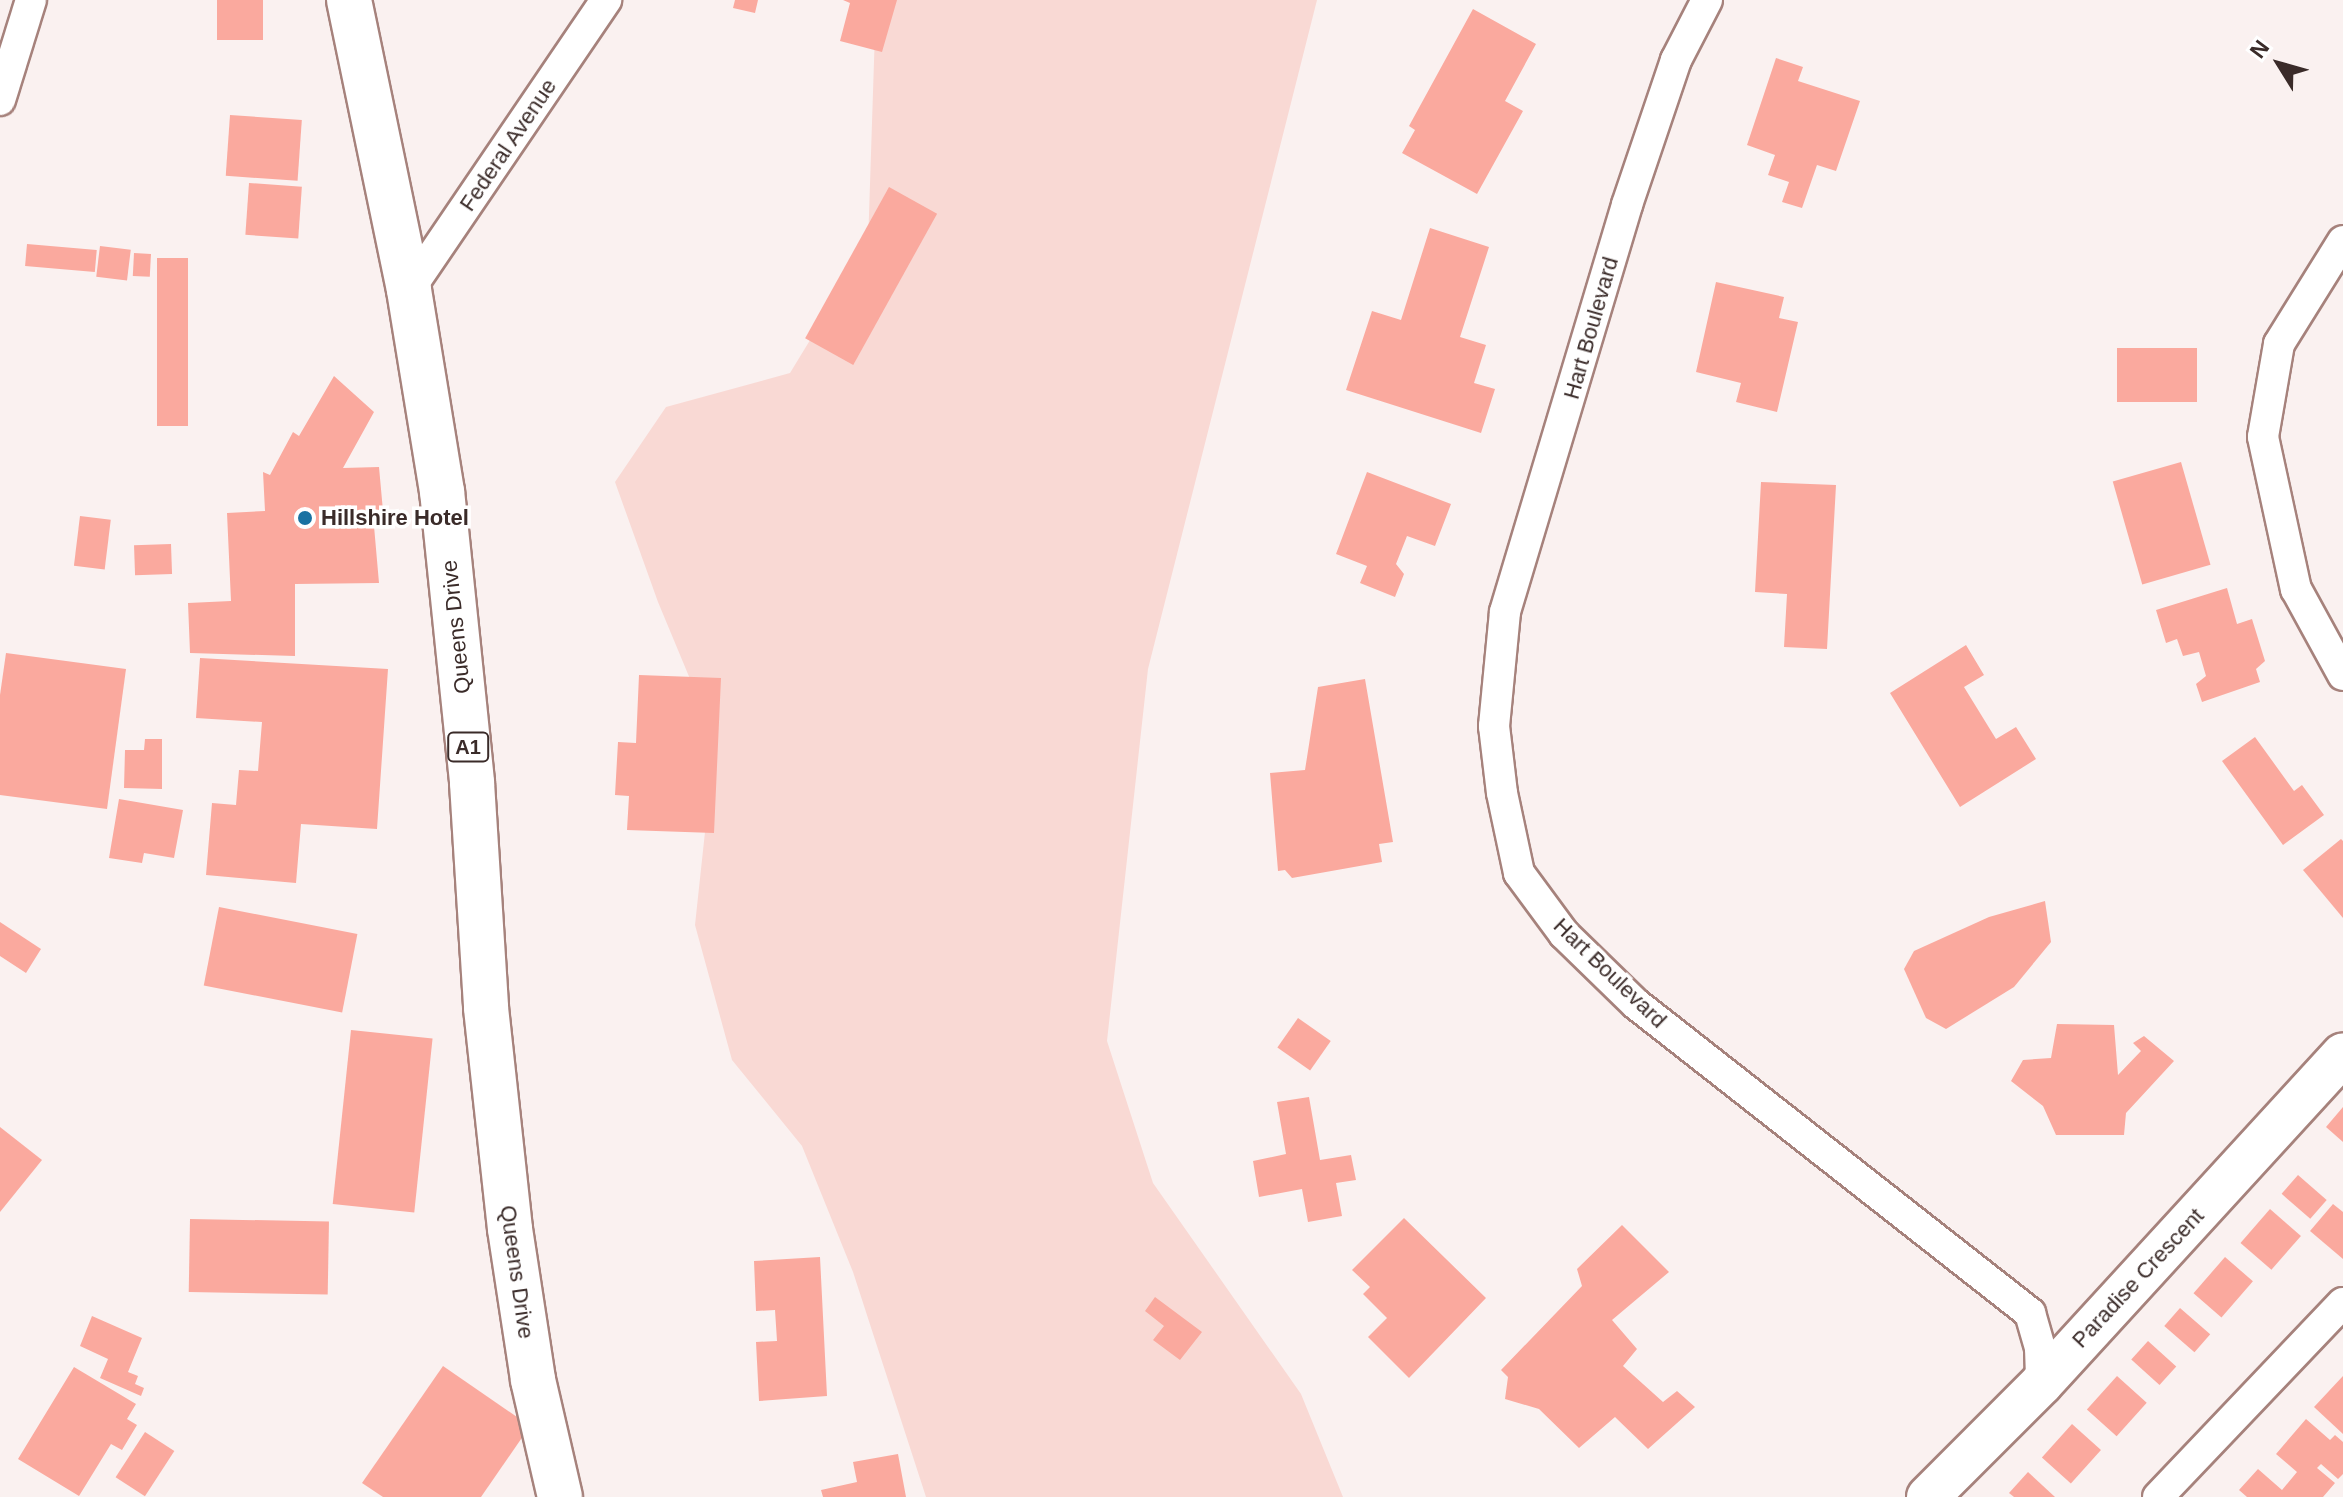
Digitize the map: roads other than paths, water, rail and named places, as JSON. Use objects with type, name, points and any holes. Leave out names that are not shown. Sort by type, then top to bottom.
[{"type":"main road","name":"Queens Drive","points":[[349,0],[409,290],[442,491],[472,783],[486,1008],[510,1229],[533,1380],[560,1497]]},
{"type":"street","points":[[0,100],[31,0]]},
{"type":"street","name":"Federal Avenue","points":[[409,290],[606,0]]},
{"type":"street","name":"Hart Boulevard","points":[[1707,0],[1676,60],[1627,205],[1505,612],[1494,726],[1502,793],[1519,873],[1564,934],[1636,1004],[2030,1313],[2040,1348],[2041,1384]]},
{"type":"street","points":[[2343,241],[2279,344],[2263,437],[2296,589],[2343,675]]},
{"type":"street","name":"Paradise Crescent","points":[[1941,1493],[2343,1055]]},
{"type":"street","points":[[2158,1497],[2343,1303]]},
{"type":"place","name":"Hillshire Hotel","points":[[305,518]]}]
